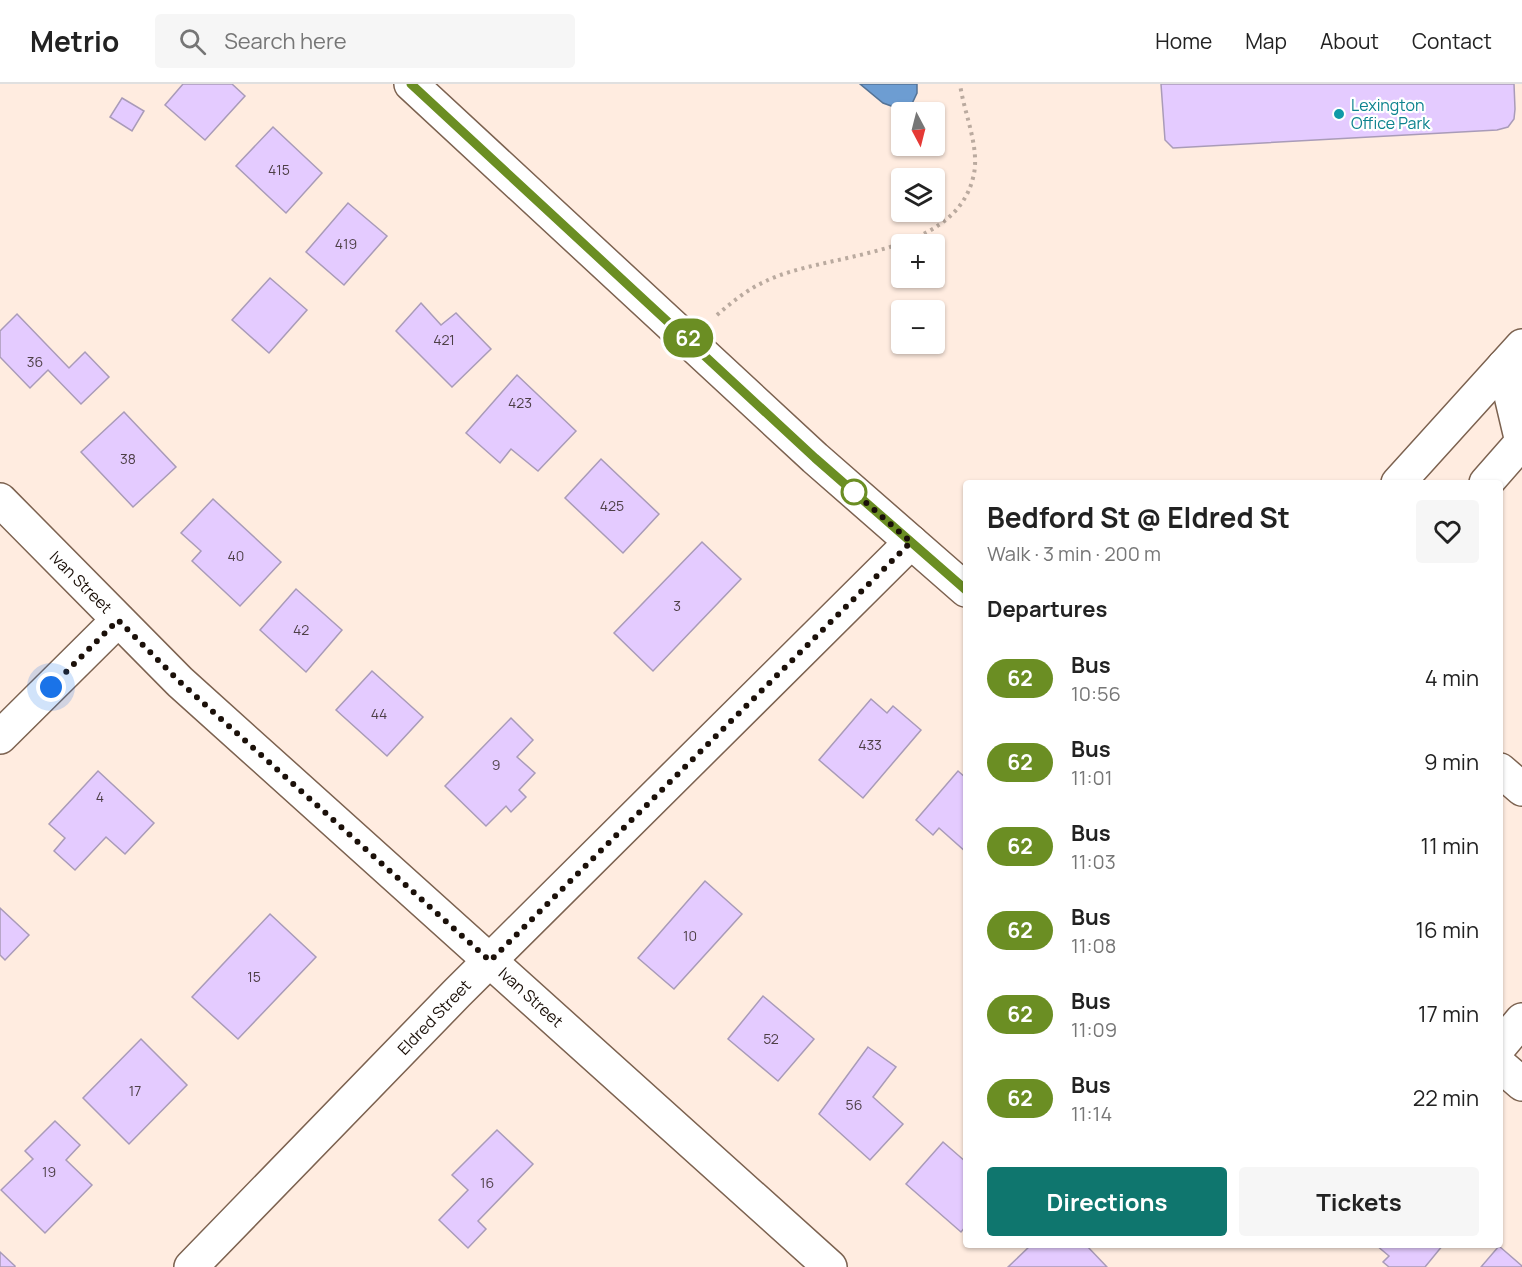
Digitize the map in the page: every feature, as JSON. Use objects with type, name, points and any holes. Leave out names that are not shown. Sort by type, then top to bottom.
[{"type":"street","points":[[411,84],[690,339],[815,458],[963,587]]},
{"type":"street","points":[[438,84],[491,155]]},
{"type":"street","points":[[1401,480],[1513,356]]},
{"type":"street","points":[[1489,480],[1522,442],[1513,356]]},
{"type":"street","name":"Ivan Street","points":[[0,500],[180,682],[830,1267]]},
{"type":"street","name":"Eldred Street","points":[[191,1267],[490,961],[911,542]]},
{"type":"street","points":[[0,737],[118,620]]},
{"type":"street","points":[[1503,773],[1522,789]]},
{"type":"street","points":[[1503,1042],[1522,1020]]},
{"type":"street","points":[[1503,1068],[1522,1084]]},
{"type":"path","points":[[690,339],[739,297],[766,280],[914,238],[946,221],[963,204],[973,178],[976,156],[960,84]]},
{"type":"water","points":[[860,84],[917,84],[917,93],[913,102],[891,102],[891,106],[883,103]]},
{"type":"building","points":[[183,84],[232,84],[245,96],[205,140],[165,105]]},
{"type":"building","name":"Lexington Office Park","points":[[1161,84],[1514,84],[1515,109],[1514,119],[1508,127],[1497,130],[1173,148],[1165,140]]},
{"type":"building","points":[[122,98],[144,111],[132,131],[110,117]]},
{"type":"building","points":[[273,127],[322,173],[286,213],[236,166]]},
{"type":"building","points":[[348,203],[387,236],[344,285],[306,252]]},
{"type":"building","points":[[270,278],[307,310],[269,353],[232,320]]},
{"type":"building","points":[[421,303],[441,325],[456,313],[491,349],[452,387],[396,331]]},
{"type":"building","points":[[17,314],[69,368],[85,352],[109,377],[81,404],[48,370],[30,388],[0,357],[0,331]]},
{"type":"building","points":[[517,375],[576,431],[538,471],[511,449],[500,463],[466,433]]},
{"type":"building","points":[[124,412],[176,467],[133,507],[81,452]]},
{"type":"building","points":[[601,459],[659,514],[623,553],[565,498]]},
{"type":"building","points":[[213,499],[281,562],[240,606],[192,561],[201,551],[181,533]]},
{"type":"building","points":[[702,542],[741,579],[653,671],[614,633]]},
{"type":"building","points":[[296,589],[342,630],[306,672],[260,630]]},
{"type":"building","points":[[372,671],[423,717],[387,756],[336,710]]},
{"type":"building","points":[[871,699],[887,713],[893,706],[921,730],[863,798],[819,760]]},
{"type":"building","points":[[511,718],[533,740],[517,757],[535,773],[519,790],[526,797],[511,812],[506,806],[486,826],[445,786]]},
{"type":"building","points":[[98,771],[154,823],[125,854],[106,837],[75,870],[54,851],[65,838],[49,824]]},
{"type":"building","points":[[958,771],[963,775],[963,849],[939,828],[933,835],[916,820]]},
{"type":"building","points":[[705,881],[742,914],[674,989],[638,958]]},
{"type":"building","points":[[0,908],[29,935],[5,960],[0,955]]},
{"type":"building","points":[[270,914],[316,957],[238,1039],[192,997]]},
{"type":"building","points":[[763,996],[814,1039],[778,1081],[728,1039]]},
{"type":"building","points":[[141,1039],[187,1085],[129,1144],[83,1098]]},
{"type":"building","points":[[868,1047],[896,1067],[873,1097],[903,1124],[870,1160],[819,1114]]},
{"type":"building","points":[[55,1121],[80,1145],[66,1160],[92,1185],[45,1233],[1,1190],[33,1159],[25,1151]]},
{"type":"building","points":[[497,1130],[533,1164],[478,1221],[486,1229],[468,1248],[439,1220],[468,1190],[452,1175]]},
{"type":"building","points":[[943,1142],[963,1159],[963,1230],[961,1232],[906,1184]]},
{"type":"building","points":[[1028,1248],[1089,1248],[1107,1267],[1008,1267]]},
{"type":"building","points":[[1380,1248],[1441,1248],[1425,1267],[1389,1267],[1383,1262],[1389,1256]]},
{"type":"building","points":[[1497,1248],[1501,1248],[1522,1266],[1522,1267],[1481,1267]]},
{"type":"building","points":[[0,1252],[15,1266],[15,1267],[0,1267]]},
{"type":"bus line","name":"62","points":[[411,84],[541,201],[815,458],[963,587]]},
{"type":"place","name":"Lexington Office Park","points":[[1339,114]]},
{"type":"route","points":[[51,687],[118,620],[180,682],[490,961],[911,542],[847,486],[854,492]]}]
